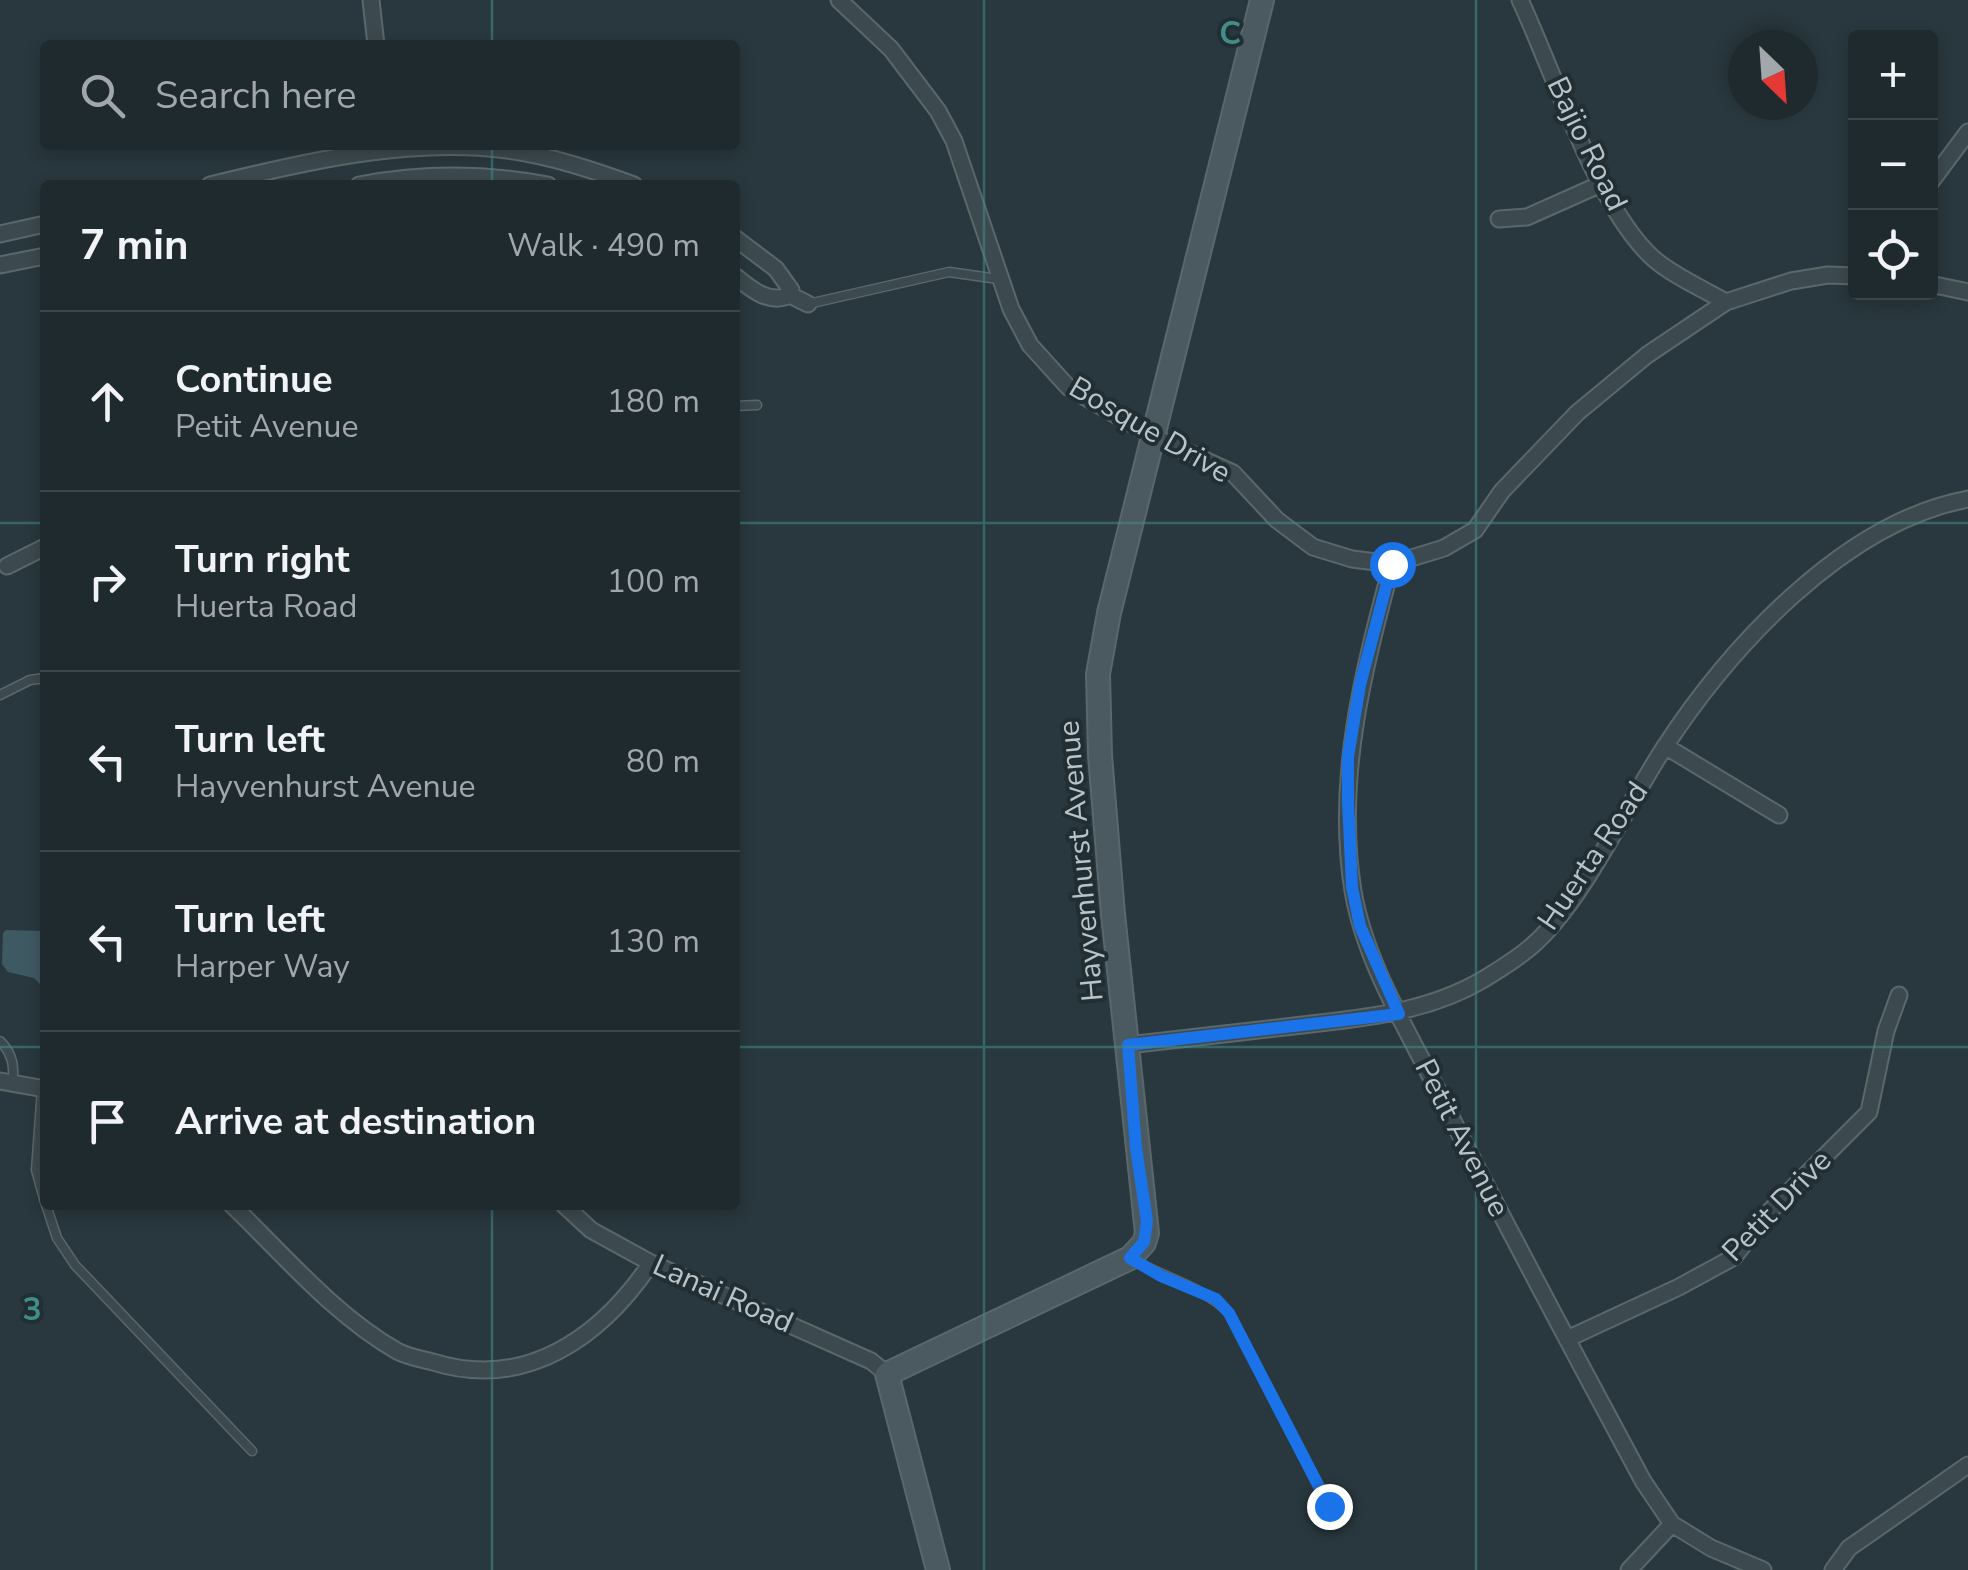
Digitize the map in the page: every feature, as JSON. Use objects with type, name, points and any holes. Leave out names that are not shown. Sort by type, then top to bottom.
[{"type":"main road","name":"Hayvenhurst Avenue","points":[[1130,1258],[1144,1242],[1147,1221],[1113,914],[1100,755],[1098,674],[1109,613],[1262,0]]},
{"type":"main road","points":[[938,1570],[888,1374],[1130,1258]]},
{"type":"street","points":[[371,0],[375,40]]},
{"type":"street","name":"Bosque Drive","points":[[840,0],[891,49],[938,111],[954,141],[1011,309],[1030,345],[1068,387],[1154,437],[1233,473],[1277,520],[1313,547],[1373,564],[1392,564],[1444,548],[1474,530],[1502,492],[1577,413],[1647,355],[1726,302],[1791,281],[1848,276]]},
{"type":"street","name":"Bajio Road","points":[[1520,0],[1601,184],[1638,244],[1656,261],[1726,302]]},
{"type":"street","points":[[1938,172],[1968,132]]},
{"type":"street","points":[[233,180],[374,150]]},
{"type":"street","points":[[388,150],[391,180]]},
{"type":"street","points":[[504,150],[620,180]]},
{"type":"street","points":[[411,180],[460,175],[520,180]]},
{"type":"street","points":[[1499,219],[1527,218],[1601,184]]},
{"type":"street","points":[[0,234],[40,225]]},
{"type":"street","points":[[0,265],[37,257],[21,229]]},
{"type":"street","points":[[740,242],[784,277],[790,295]]},
{"type":"street","points":[[740,279],[768,298],[783,299],[790,295]]},
{"type":"street","points":[[1938,286],[1968,292]]},
{"type":"street","points":[[790,295],[808,304]]},
{"type":"street","name":"Huerta Road","points":[[1128,1045],[1399,1014],[1443,1000],[1484,980],[1534,944],[1568,905],[1665,746],[1743,646],[1830,564],[1904,520],[1968,499]]},
{"type":"street","points":[[8,566],[40,550]]},
{"type":"street","name":"Petit Avenue","points":[[1392,564],[1360,685],[1348,757],[1352,887],[1360,926],[1399,1014],[1642,1481],[1672,1524],[1712,1548],[1763,1570]]},
{"type":"street","points":[[1665,746],[1779,815]]},
{"type":"street","name":"Petit Drive","points":[[1567,1339],[1734,1257],[1768,1213],[1869,1112],[1886,1032],[1899,996]]},
{"type":"street","points":[[7,1082],[40,1088]]},
{"type":"street","points":[[237,1210],[342,1310],[399,1352],[452,1368],[507,1370],[556,1354],[600,1325],[651,1263]]},
{"type":"street","name":"Lanai Road","points":[[569,1210],[591,1230],[651,1263],[871,1361],[888,1374]]},
{"type":"street","points":[[1833,1570],[1849,1548],[1968,1466]]},
{"type":"street","points":[[1629,1570],[1672,1524]]},
{"type":"lane","points":[[808,304],[949,272],[1002,281]]},
{"type":"lane","points":[[740,406],[757,405]]},
{"type":"lane","points":[[0,695],[40,679]]},
{"type":"lane","points":[[0,1041],[12,1060],[7,1082]]},
{"type":"lane","points":[[40,1130],[36,1170],[40,1183]]},
{"type":"lane","points":[[48,1210],[57,1238],[75,1266],[252,1452]]},
{"type":"lane","points":[[1130,1258],[1216,1299],[1229,1313],[1329,1506]]},
{"type":"water","points":[[40,931],[40,984],[34,978],[8,972],[2,964],[3,933]]},
{"type":"route","points":[[1329,1506],[1229,1313],[1204,1292],[1161,1276],[1130,1258],[1144,1242],[1147,1221],[1136,1148],[1128,1045],[1399,1014],[1360,926],[1352,887],[1348,802],[1348,757],[1360,685],[1392,564]]}]
